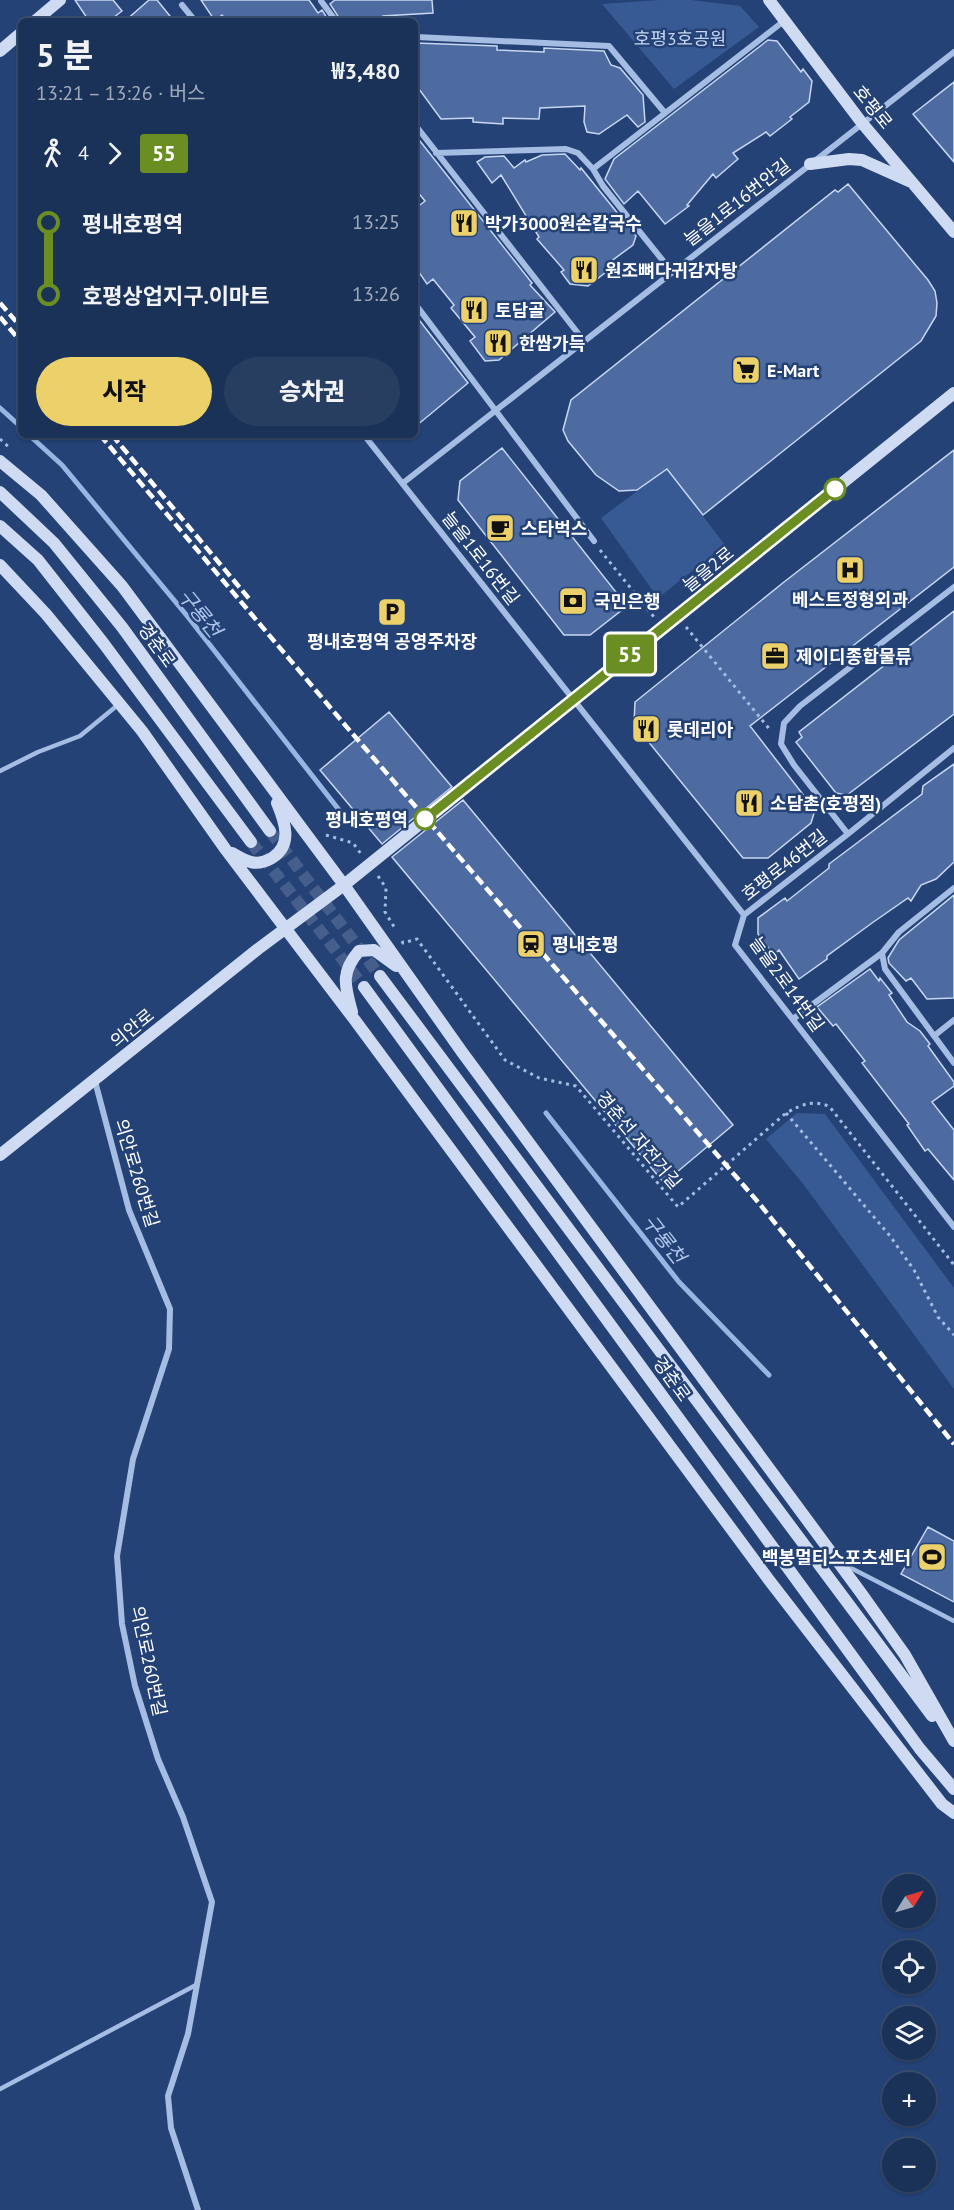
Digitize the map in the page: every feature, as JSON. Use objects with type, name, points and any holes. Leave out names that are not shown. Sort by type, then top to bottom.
[{"type":"street","points":[[39,18],[60,0]]},
{"type":"street","name":"호평로","points":[[769,0],[862,123],[954,232]]},
{"type":"street","points":[[321,1],[334,18]]},
{"type":"street","points":[[182,5],[193,18]]},
{"type":"street","points":[[593,169],[784,21]]},
{"type":"street","points":[[0,51],[18,36]]},
{"type":"street","points":[[418,37],[609,46],[665,112]]},
{"type":"street","name":"늘을1로16번안길","points":[[403,483],[954,52]]},
{"type":"street","points":[[418,129],[584,341]]},
{"type":"street","points":[[436,153],[566,149],[578,153],[593,169],[603,186],[672,272]]},
{"type":"street","points":[[810,164],[849,159],[862,160],[912,182]]},
{"type":"street","points":[[418,308],[594,541]]},
{"type":"street","name":"늘을2로","points":[[344,885],[954,393]]},
{"type":"street","name":"늘을1로16번길","points":[[366,438],[573,700]]},
{"type":"street","points":[[0,461],[41,495],[122,586],[271,786],[476,1071],[905,1655],[954,1743]]},
{"type":"street","name":"경춘로","points":[[0,492],[54,543],[114,618],[270,831]]},
{"type":"street","points":[[0,526],[38,560],[104,644],[251,842]]},
{"type":"street","points":[[0,565],[46,615],[142,731],[226,850],[354,1019],[769,1580],[942,1804],[954,1813]]},
{"type":"street","points":[[848,834],[794,765],[781,744],[784,723],[800,706],[954,587]]},
{"type":"street","name":"늘을2로14번길","points":[[573,700],[744,915],[735,945],[954,1227]]},
{"type":"street","name":"호평로46번길","points":[[744,915],[954,748]]},
{"type":"street","points":[[226,850],[249,863],[263,862],[280,853],[285,840],[284,821],[271,786]]},
{"type":"street","name":"의안로","points":[[0,1155],[286,928],[344,885]]},
{"type":"street","points":[[793,1019],[882,953],[899,932],[954,888]]},
{"type":"street","points":[[354,1019],[346,978],[348,964],[359,951],[374,950],[390,960],[409,977]]},
{"type":"street","points":[[882,953],[885,969],[954,1063]]},
{"type":"street","name":"경춘로","points":[[380,976],[954,1743]]},
{"type":"street","name":"경춘로","points":[[364,987],[920,1749],[954,1790]]},
{"type":"street","points":[[934,1036],[954,1020]]},
{"type":"street","name":"의안로260번길","points":[[95,1081],[129,1210],[170,1309],[169,1349],[133,1459],[117,1556],[122,1624],[135,1686],[158,1759],[183,1817],[212,1902],[188,2034],[168,2096],[171,2128],[198,2210]]},
{"type":"lane","points":[[0,771],[38,752],[80,736],[119,704]]},
{"type":"lane","points":[[838,1562],[954,1621]]},
{"type":"lane","points":[[0,2089],[196,1985]]},
{"type":"path","points":[[594,541],[663,627]]},
{"type":"path","points":[[678,616],[781,744]]},
{"type":"path","name":"경춘선 자전거길","points":[[324,835],[353,843],[386,888],[385,912],[403,943],[417,939],[505,1060],[539,1078],[576,1086],[678,1207],[786,1113],[815,1102],[829,1106],[954,1264]]},
{"type":"path","points":[[786,1113],[890,1236],[914,1270],[938,1317],[954,1335]]},
{"type":"green space","name":"호평3호공원","points":[[691,0],[740,6],[759,27],[674,89],[602,4]]},
{"type":"green space","points":[[667,469],[725,545],[658,598],[601,518]]},
{"type":"green space","points":[[797,1113],[825,1114],[954,1288],[954,1389],[804,1185],[766,1139]]},
{"type":"building","points":[[75,0],[113,0],[122,11],[113,18],[87,18]]},
{"type":"building","points":[[149,0],[157,0],[172,18],[128,18]]},
{"type":"building","points":[[201,0],[309,0],[318,13],[322,10],[327,18],[224,18],[222,15],[213,18]]},
{"type":"building","points":[[335,0],[432,0],[433,13],[383,16],[383,18],[339,18],[330,4]]},
{"type":"building","points":[[768,40],[777,41],[801,72],[803,69],[812,81],[809,102],[770,136],[766,132],[733,153],[738,159],[716,178],[713,174],[687,205],[689,206],[665,224],[638,191],[624,204],[605,179],[614,159]]},
{"type":"building","points":[[418,43],[497,46],[497,50],[544,52],[544,48],[604,51],[611,65],[620,68],[643,95],[645,122],[638,127],[627,115],[599,134],[587,132],[584,122],[585,106],[540,108],[539,119],[503,118],[503,124],[473,122],[473,118],[441,119],[418,88]]},
{"type":"building","points":[[954,82],[954,162],[913,114]]},
{"type":"building","points":[[418,139],[532,283],[530,285],[555,312],[499,360],[485,361],[470,341],[475,337],[451,308],[454,305],[433,279],[427,284],[418,271],[418,206],[425,201],[418,192]]},
{"type":"building","points":[[565,154],[580,170],[581,168],[636,236],[633,245],[606,265],[610,269],[588,286],[570,284],[561,272],[564,270],[537,239],[539,237],[501,175],[492,183],[477,162],[485,157],[504,156],[514,168],[525,160],[526,162],[542,155]]},
{"type":"building","name":"E-Mart","points":[[848,184],[935,291],[936,316],[921,341],[703,515],[667,469],[637,490],[619,491],[596,475],[568,441],[563,430],[571,400],[835,190],[838,192]]},
{"type":"building","points":[[418,319],[468,383],[418,424]]},
{"type":"building","points":[[502,448],[627,606],[590,635],[564,635],[458,500],[460,481]]},
{"type":"building","points":[[954,450],[954,567],[750,726],[815,810],[811,823],[768,858],[743,858],[634,724],[635,702],[784,582]]},
{"type":"building","points":[[954,611],[954,714],[847,795],[836,793],[796,742],[802,737],[799,732]]},
{"type":"building","points":[[389,712],[452,787],[382,844],[320,770]]},
{"type":"building","points":[[954,764],[954,862],[936,879],[921,885],[911,901],[908,898],[872,923],[799,979],[779,950],[774,955],[758,934],[758,918],[785,898],[787,901],[829,868],[829,864],[922,794],[923,786]]},
{"type":"building","name":"평내호평역","points":[[463,800],[733,1125],[664,1183],[392,857]]},
{"type":"building","points":[[954,895],[954,998],[927,999],[911,978],[906,981],[889,963],[888,958],[899,940]]},
{"type":"building","points":[[870,969],[892,993],[889,995],[907,1022],[920,1031],[930,1044],[928,1046],[954,1082],[954,1086],[932,1102],[954,1130],[954,1180],[928,1149],[925,1151],[907,1125],[909,1124],[862,1063],[865,1061],[836,1024],[833,1026],[817,1007]]},
{"type":"building","name":"백봉멀티스포츠센터","points":[[928,1527],[954,1541],[954,1602],[901,1574]]},
{"type":"waterway","name":"구룡천","points":[[0,408],[18,424]]},
{"type":"waterway","name":"구룡천","points":[[32,438],[62,465],[188,617],[343,815]]},
{"type":"waterway","name":"구룡천","points":[[546,1113],[679,1282],[769,1375]]},
{"type":"tunnel","points":[[270,831],[380,976]]},
{"type":"tunnel","points":[[251,842],[364,987]]},
{"type":"railway","points":[[0,303],[18,324]]},
{"type":"railway","points":[[0,317],[18,338]]},
{"type":"railway","points":[[103,438],[351,732],[758,1202],[954,1444]]},
{"type":"railway","points":[[115,438],[251,601]]},
{"type":"bus line","name":"55","points":[[425,819],[835,489]]},
{"type":"place","name":"박가3000원손칼국수","points":[[464,223]]},
{"type":"place","name":"원조뼈다귀감자탕","points":[[584,270]]},
{"type":"place","name":"토담골","points":[[474,310]]},
{"type":"place","name":"한쌈가득","points":[[498,343]]},
{"type":"place","name":"E-Mart","points":[[746,370]]},
{"type":"place","name":"스타벅스","points":[[500,528]]},
{"type":"place","name":"베스트정형외과","points":[[850,570]]},
{"type":"place","name":"국민은행","points":[[573,601]]},
{"type":"place","name":"평내호평역 공영주차장","points":[[392,612]]},
{"type":"place","name":"제이디종합물류","points":[[775,656]]},
{"type":"place","name":"롯데리아","points":[[646,729]]},
{"type":"place","name":"소담촌(호평점)","points":[[749,803]]},
{"type":"place","name":"평내호평역","points":[[425,819]]},
{"type":"place","name":"평내호평","points":[[531,944]]},
{"type":"place","name":"백봉멀티스포츠센터","points":[[932,1557]]}]
